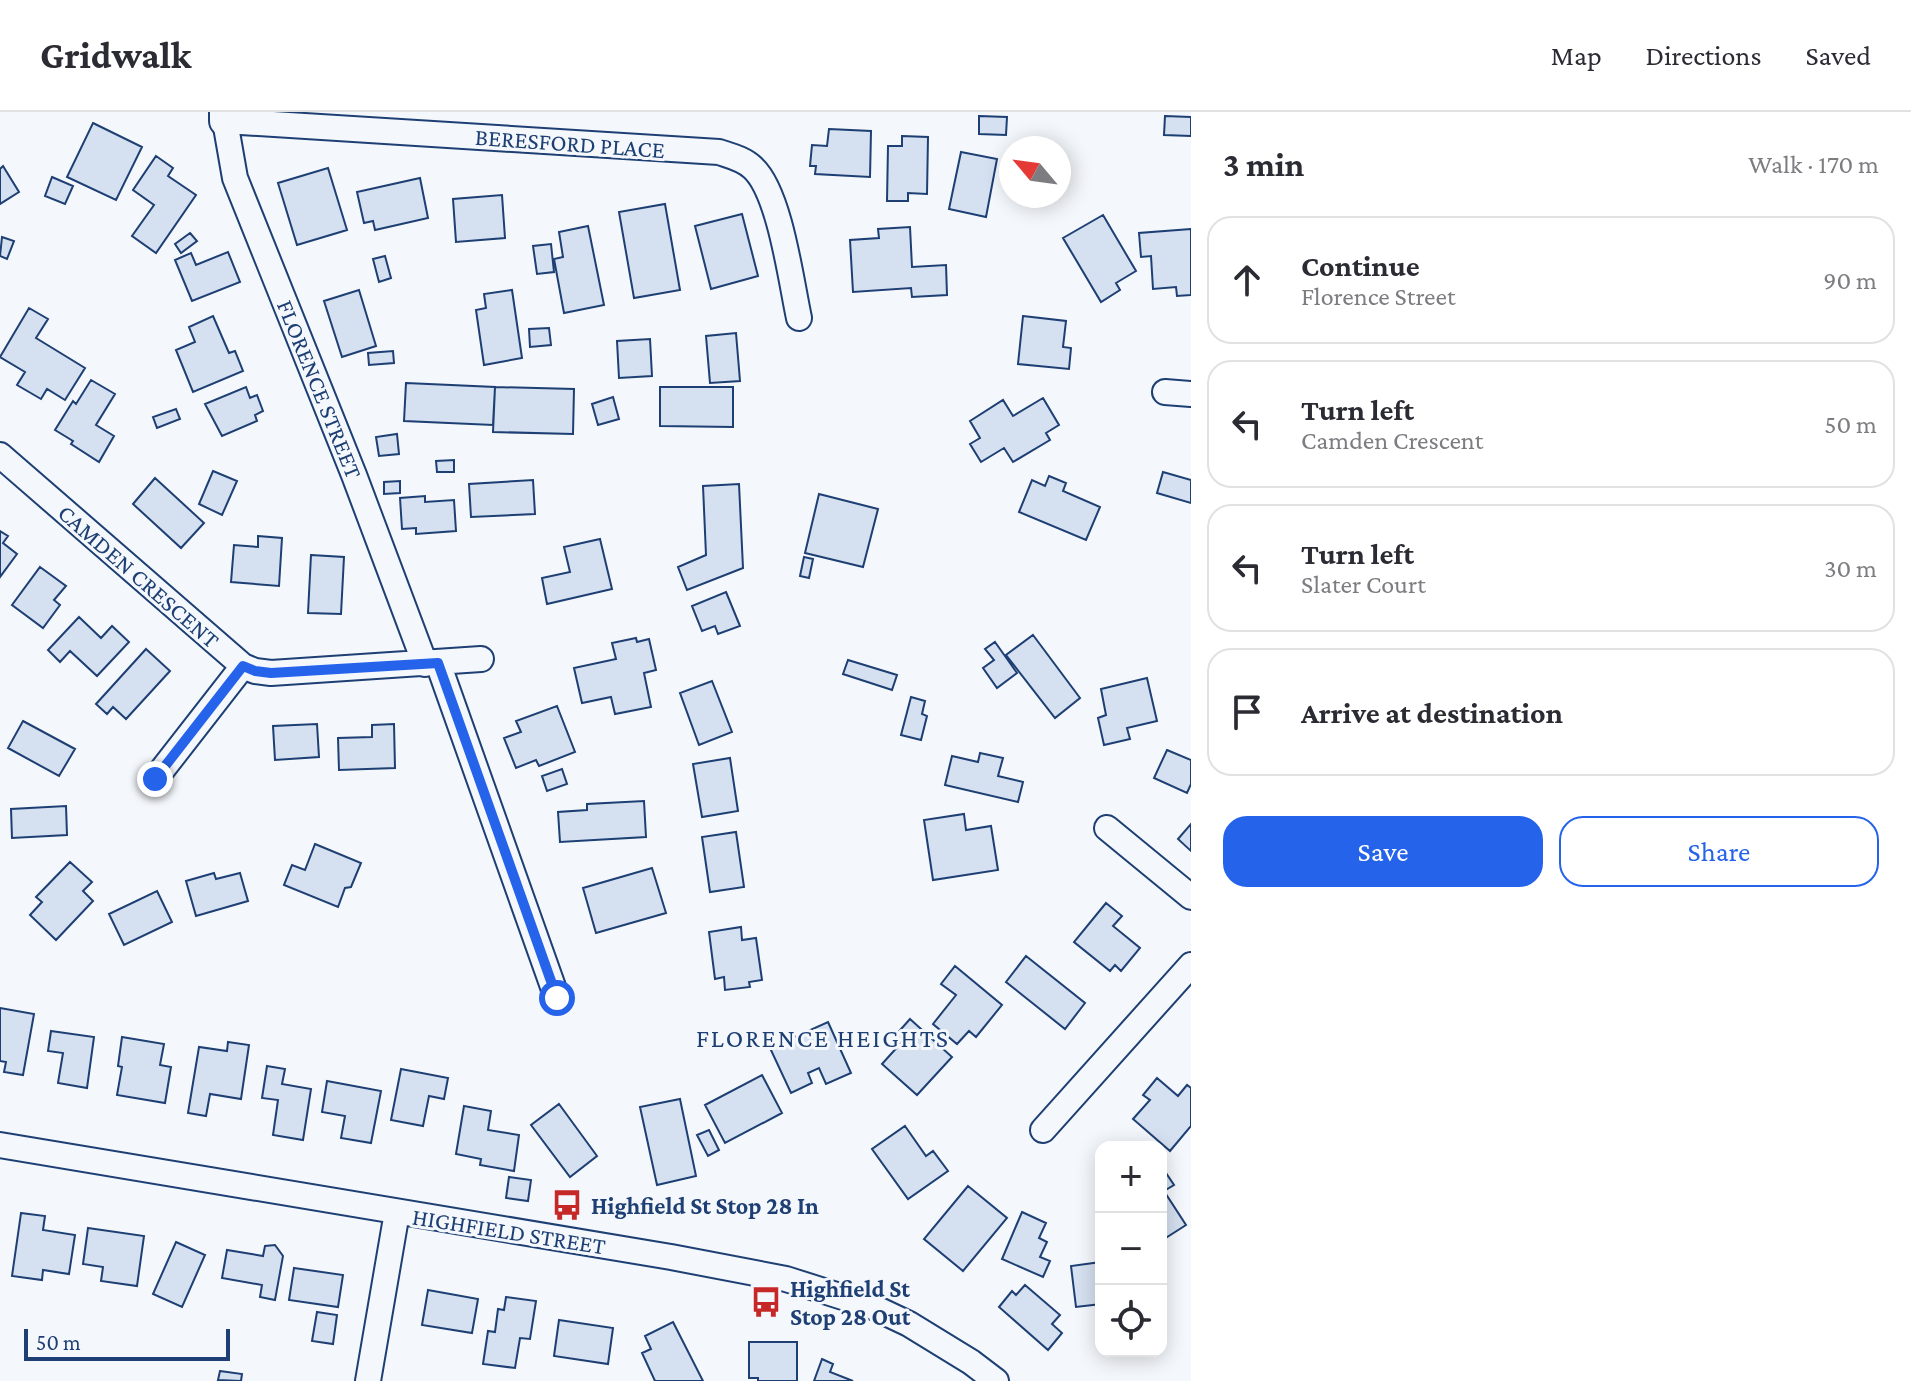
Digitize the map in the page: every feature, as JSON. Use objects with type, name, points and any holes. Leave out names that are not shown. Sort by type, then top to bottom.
[{"type":"street","name":"BERESFORD PLACE","points":[[225,117],[719,152],[733,156],[756,170],[770,196],[778,217],[799,318]]},
{"type":"street","name":"FLORENCE STREET","points":[[225,117],[235,178],[432,664],[557,998]]},
{"type":"street","points":[[1165,392],[1191,394]]},
{"type":"street","name":"CAMDEN CRESCENT","points":[[0,455],[243,666],[271,673],[481,659]]},
{"type":"street","points":[[155,779],[243,666]]},
{"type":"street","points":[[1107,828],[1191,897]]},
{"type":"street","points":[[1043,1130],[1191,965]]},
{"type":"street","name":"HIGHFIELD STREET","points":[[0,1145],[786,1279],[831,1292],[909,1324],[961,1355],[996,1381]]},
{"type":"street","points":[[368,1381],[397,1212]]},
{"type":"building","points":[[979,116],[1007,117],[1006,135],[979,134]]},
{"type":"building","points":[[1165,116],[1191,117],[1191,136],[1164,135]]},
{"type":"building","points":[[93,123],[142,147],[116,200],[67,177]]},
{"type":"building","points":[[829,129],[871,131],[870,177],[815,174],[816,166],[810,166],[812,145],[827,146]]},
{"type":"building","points":[[902,136],[928,137],[927,194],[908,193],[908,201],[887,201],[888,146],[902,146]]},
{"type":"building","points":[[961,152],[997,159],[986,217],[949,209]]},
{"type":"building","points":[[156,156],[173,168],[168,176],[196,195],[156,253],[132,236],[154,205],[133,190]]},
{"type":"building","points":[[3,166],[19,192],[0,204],[0,169]]},
{"type":"building","points":[[328,168],[347,230],[297,245],[278,183]]},
{"type":"building","points":[[52,177],[73,186],[65,204],[45,196]]},
{"type":"building","points":[[420,178],[428,218],[375,230],[373,221],[364,223],[357,192]]},
{"type":"building","points":[[502,195],[505,238],[456,242],[453,199]]},
{"type":"building","points":[[665,204],[680,290],[634,298],[619,212]]},
{"type":"building","points":[[742,214],[758,276],[711,289],[695,226]]},
{"type":"building","points":[[1103,215],[1136,271],[1116,283],[1120,290],[1101,302],[1063,238]]},
{"type":"building","points":[[588,226],[604,305],[564,313],[554,259],[563,257],[559,232]]},
{"type":"building","points":[[910,227],[912,267],[946,265],[947,295],[912,297],[911,288],[853,292],[850,240],[879,238],[878,229]]},
{"type":"building","points":[[1191,229],[1191,295],[1177,296],[1176,287],[1153,289],[1151,256],[1141,257],[1139,233]]},
{"type":"building","points":[[190,233],[197,241],[181,253],[175,244]]},
{"type":"building","points":[[2,237],[14,241],[7,259],[0,256]]},
{"type":"building","points":[[551,244],[554,272],[537,274],[533,246]]},
{"type":"building","points":[[228,252],[240,282],[192,301],[175,260],[191,253],[196,265]]},
{"type":"building","points":[[385,256],[391,278],[379,282],[373,259]]},
{"type":"building","points":[[359,290],[376,346],[342,357],[324,301]]},
{"type":"building","points":[[512,290],[522,358],[484,365],[476,310],[486,308],[484,294]]},
{"type":"building","points":[[29,308],[48,319],[36,338],[85,368],[65,400],[47,389],[41,399],[17,385],[25,372],[0,357]]},
{"type":"building","points":[[213,316],[229,353],[235,351],[243,371],[193,392],[176,350],[195,342],[189,327]]},
{"type":"building","points":[[1023,316],[1066,321],[1063,347],[1071,348],[1069,369],[1018,364]]},
{"type":"building","points":[[549,328],[551,345],[530,347],[529,329]]},
{"type":"building","points":[[736,333],[740,381],[710,383],[706,336]]},
{"type":"building","points":[[650,339],[652,376],[619,378],[617,341]]},
{"type":"building","points":[[393,351],[394,363],[369,365],[368,353]]},
{"type":"building","points":[[91,380],[115,394],[96,425],[114,436],[99,462],[55,430]]},
{"type":"building","points":[[406,383],[495,387],[493,425],[404,421]]},
{"type":"building","points":[[246,387],[250,398],[257,395],[263,411],[255,415],[257,421],[222,436],[205,404]]},
{"type":"building","points":[[495,387],[574,389],[573,434],[493,432]]},
{"type":"building","points":[[660,387],[733,387],[733,427],[660,426]]},
{"type":"building","points":[[613,397],[619,419],[598,425],[592,404]]},
{"type":"building","points":[[1043,398],[1059,425],[1046,433],[1050,440],[1013,462],[1004,448],[981,462],[970,444],[980,438],[970,421],[1003,400],[1013,416]]},
{"type":"building","points":[[176,409],[180,419],[157,428],[153,417]]},
{"type":"building","points":[[397,434],[399,454],[379,456],[376,437]]},
{"type":"building","points":[[454,460],[454,472],[437,472],[436,461]]},
{"type":"building","points":[[213,471],[237,481],[222,515],[199,504]]},
{"type":"building","points":[[1163,472],[1191,480],[1191,503],[1157,493]]},
{"type":"building","points":[[1049,476],[1066,483],[1063,491],[1100,507],[1086,540],[1019,512],[1032,480],[1045,486]]},
{"type":"building","points":[[155,478],[204,523],[181,548],[133,504]]},
{"type":"building","points":[[533,480],[535,514],[471,517],[469,484]]},
{"type":"building","points":[[400,481],[400,493],[384,494],[384,482]]},
{"type":"building","points":[[739,484],[743,568],[687,590],[678,567],[706,555],[703,486]]},
{"type":"building","points":[[819,494],[878,509],[863,567],[805,553]]},
{"type":"building","points":[[425,496],[425,502],[454,500],[456,531],[416,534],[416,528],[402,529],[400,498]]},
{"type":"building","points":[[0,531],[8,536],[3,543],[17,554],[0,577]]},
{"type":"building","points":[[258,536],[282,538],[279,586],[231,582],[234,545],[258,547]]},
{"type":"building","points":[[600,539],[612,589],[547,604],[542,578],[570,572],[564,547]]},
{"type":"building","points":[[311,555],[344,557],[341,614],[308,613]]},
{"type":"building","points":[[804,557],[813,559],[809,578],[800,576]]},
{"type":"building","points":[[40,567],[66,586],[54,600],[60,605],[43,628],[12,605]]},
{"type":"building","points":[[726,592],[740,626],[718,634],[715,626],[702,631],[692,606]]},
{"type":"building","points":[[79,617],[101,638],[112,626],[129,642],[97,676],[70,651],[60,662],[48,650]]},
{"type":"building","points":[[1033,635],[1080,698],[1055,718],[1006,655]]},
{"type":"building","points":[[636,638],[637,642],[649,639],[656,670],[644,673],[651,707],[615,714],[611,697],[582,703],[574,668],[616,659],[612,643]]},
{"type":"building","points":[[995,642],[1017,673],[997,688],[983,668],[994,660],[985,649]]},
{"type":"building","points":[[146,649],[170,671],[126,719],[113,707],[107,714],[96,704]]},
{"type":"building","points":[[848,660],[897,675],[892,690],[843,674]]},
{"type":"building","points":[[1147,678],[1157,721],[1127,728],[1130,739],[1104,745],[1098,718],[1106,715],[1101,689]]},
{"type":"building","points":[[712,681],[732,732],[699,745],[680,693]]},
{"type":"building","points":[[911,697],[925,701],[922,714],[927,716],[921,740],[901,735]]},
{"type":"building","points":[[557,706],[575,752],[539,766],[536,760],[516,768],[504,738],[521,732],[516,721]]},
{"type":"building","points":[[23,721],[75,749],[59,776],[8,748]]},
{"type":"building","points":[[317,724],[319,757],[275,760],[273,726]]},
{"type":"building","points":[[394,724],[395,768],[339,770],[338,738],[372,737],[372,725]]},
{"type":"building","points":[[1167,750],[1191,760],[1191,784],[1187,793],[1154,778]]},
{"type":"building","points":[[980,753],[1003,758],[998,776],[1023,782],[1018,802],[945,785],[952,756],[978,762]]},
{"type":"building","points":[[730,758],[738,811],[702,817],[693,764]]},
{"type":"building","points":[[562,769],[567,784],[547,791],[542,776]]},
{"type":"building","points":[[644,801],[646,837],[560,842],[558,812],[587,810],[587,804]]},
{"type":"building","points":[[66,806],[67,835],[12,838],[11,809]]},
{"type":"building","points":[[964,814],[966,830],[991,826],[998,870],[933,880],[924,820]]},
{"type":"building","points":[[1191,824],[1191,851],[1178,839]]},
{"type":"building","points":[[736,832],[744,887],[710,892],[702,837]]},
{"type":"building","points":[[315,844],[361,863],[351,887],[345,888],[338,907],[284,885],[292,865],[305,870]]},
{"type":"building","points":[[70,862],[92,882],[83,891],[93,901],[56,940],[30,915],[42,902],[36,897]]},
{"type":"building","points":[[652,868],[666,913],[596,933],[583,888]]},
{"type":"building","points":[[214,873],[216,879],[240,873],[248,901],[196,916],[186,881]]},
{"type":"building","points":[[157,891],[172,922],[124,945],[109,914]]},
{"type":"building","points":[[1106,903],[1122,916],[1113,926],[1140,948],[1121,971],[1115,965],[1110,971],[1074,942]]},
{"type":"building","points":[[741,927],[742,940],[756,938],[762,980],[749,982],[750,987],[725,990],[724,977],[715,979],[709,932]]},
{"type":"building","points":[[1026,956],[1085,1003],[1065,1029],[1006,982]]},
{"type":"building","points":[[955,966],[1002,1005],[976,1037],[969,1031],[957,1044],[933,1024],[956,995],[941,984]]},
{"type":"building","points":[[0,1008],[34,1014],[23,1075],[4,1072],[6,1062],[0,1061]]},
{"type":"building","points":[[910,1019],[952,1057],[917,1095],[882,1064],[901,1043],[894,1037]]},
{"type":"building","points":[[828,1022],[851,1073],[826,1084],[819,1068],[808,1073],[812,1083],[791,1093],[770,1048]]},
{"type":"building","points":[[51,1031],[94,1037],[87,1088],[58,1083],[63,1053],[48,1051]]},
{"type":"building","points":[[122,1037],[164,1044],[160,1065],[171,1067],[165,1103],[117,1095],[122,1067],[118,1066]]},
{"type":"building","points":[[228,1042],[249,1045],[241,1099],[210,1094],[206,1116],[188,1113],[199,1047],[227,1051]]},
{"type":"building","points":[[267,1066],[285,1069],[282,1084],[311,1089],[303,1140],[273,1135],[278,1100],[262,1098]]},
{"type":"building","points":[[401,1069],[448,1078],[444,1099],[429,1096],[423,1126],[391,1120]]},
{"type":"building","points":[[762,1075],[782,1113],[725,1143],[705,1105]]},
{"type":"building","points":[[1157,1078],[1178,1096],[1187,1085],[1191,1088],[1191,1126],[1170,1151],[1167,1141],[1158,1141],[1133,1119],[1150,1100],[1143,1095]]},
{"type":"building","points":[[327,1081],[381,1091],[371,1143],[341,1138],[345,1116],[322,1112]]},
{"type":"building","points":[[680,1099],[696,1176],[657,1185],[640,1107]]},
{"type":"building","points":[[559,1104],[597,1156],[570,1177],[531,1125]]},
{"type":"building","points":[[464,1106],[491,1111],[488,1130],[519,1135],[514,1171],[480,1165],[481,1159],[456,1154]]},
{"type":"building","points":[[905,1126],[926,1156],[933,1151],[948,1171],[908,1199],[872,1149]]},
{"type":"building","points":[[709,1130],[719,1150],[708,1156],[697,1135]]},
{"type":"building","points":[[1167,1174],[1174,1185],[1167,1189]]},
{"type":"building","points":[[509,1177],[531,1180],[528,1201],[506,1198]]},
{"type":"building","points":[[968,1186],[1007,1218],[963,1271],[924,1239]]},
{"type":"building","points":[[1167,1196],[1186,1225],[1167,1237]]},
{"type":"building","points":[[1022,1212],[1046,1223],[1039,1238],[1047,1242],[1040,1257],[1050,1261],[1043,1277],[1002,1259]]},
{"type":"building","points":[[21,1213],[45,1216],[43,1230],[75,1235],[69,1274],[43,1270],[42,1280],[12,1276]]},
{"type":"building","points":[[88,1228],[144,1236],[137,1286],[101,1281],[103,1267],[83,1264]]},
{"type":"building","points":[[176,1242],[205,1255],[182,1307],[153,1294]]},
{"type":"building","points":[[275,1245],[283,1256],[275,1300],[260,1297],[262,1285],[222,1278],[227,1250],[263,1256],[265,1246]]},
{"type":"building","points":[[1095,1263],[1095,1305],[1076,1307],[1071,1266]]},
{"type":"building","points":[[294,1268],[343,1275],[338,1307],[289,1300]]},
{"type":"building","points":[[1025,1285],[1060,1315],[1052,1324],[1062,1333],[1048,1350],[999,1307],[1012,1291],[1016,1295]]},
{"type":"building","points":[[428,1290],[478,1299],[472,1333],[422,1325]]},
{"type":"building","points":[[506,1297],[536,1301],[530,1339],[520,1338],[515,1368],[483,1364],[488,1331],[495,1332],[498,1309],[504,1310]]},
{"type":"building","points":[[317,1312],[337,1315],[333,1344],[312,1341]]},
{"type":"building","points":[[559,1320],[613,1328],[608,1364],[554,1356]]},
{"type":"building","points":[[673,1322],[703,1381],[655,1381],[642,1353],[651,1349],[645,1336]]},
{"type":"building","points":[[749,1342],[797,1342],[797,1381],[758,1381],[758,1378],[749,1378]]},
{"type":"building","points":[[822,1359],[833,1364],[830,1372],[853,1381],[814,1381]]},
{"type":"building","points":[[220,1371],[242,1374],[241,1381],[218,1380]]},
{"type":"place","name":"Highfield St Stop 28 In","points":[[567,1205]]},
{"type":"place","name":"Highfield St Stop 28 Out","points":[[766,1302]]},
{"type":"district","name":"FLORENCE HEIGHTS","points":[[823,1038]]},
{"type":"route","points":[[155,779],[243,666],[271,673],[438,663],[557,998]]}]
